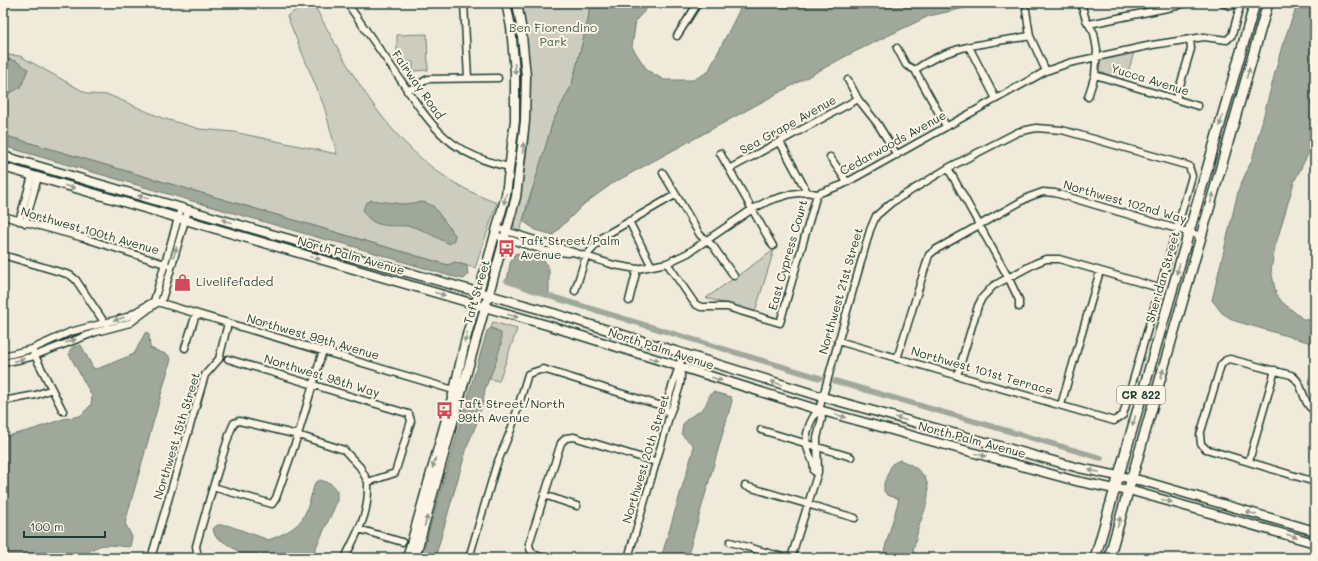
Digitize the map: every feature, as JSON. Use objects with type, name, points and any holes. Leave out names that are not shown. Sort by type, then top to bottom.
[{"type":"main road","name":"Taft Street","points":[[415,558],[458,392],[475,304],[506,195],[515,120],[515,73],[511,27],[506,3]]},
{"type":"main road","name":"Taft Street","points":[[407,558],[458,392],[490,295],[516,197],[525,120],[525,73],[521,26],[517,3]]},
{"type":"main road","name":"Sheridan Street","points":[[1095,558],[1255,3]]},
{"type":"main road","name":"Sheridan Street","points":[[1109,558],[1268,3]]},
{"type":"main road","name":"North Palm Avenue","points":[[3,156],[281,237],[554,313],[823,397],[1079,468],[1132,479],[1315,531]]},
{"type":"main road","name":"North Palm Avenue","points":[[3,167],[486,307],[819,410],[1076,481],[1115,489],[1129,490],[1315,543]]},
{"type":"street","name":"Fairway Road","points":[[348,3],[433,128],[452,143],[473,156],[492,163],[510,167]]},
{"type":"street","points":[[464,3],[468,78]]},
{"type":"street","points":[[678,36],[698,3]]},
{"type":"street","points":[[1081,3],[1094,33],[1096,57],[1095,75],[1088,97]]},
{"type":"street","points":[[1089,24],[1177,6],[1184,3]]},
{"type":"street","points":[[1222,3],[1231,6]]},
{"type":"street","name":"Cedarwoods Avenue","points":[[817,194],[847,182],[898,155],[946,126],[1046,71],[1069,63],[1096,57],[1190,39],[1204,37],[1227,40],[1230,38],[1241,5]]},
{"type":"street","points":[[1026,10],[1030,36],[1046,71]]},
{"type":"street","points":[[915,70],[937,56],[969,47],[1030,36]]},
{"type":"street","points":[[1176,100],[1191,49],[1190,39]]},
{"type":"street","points":[[969,47],[996,99]]},
{"type":"street","points":[[897,48],[906,65],[915,70],[946,126]]},
{"type":"street","name":"Yucca Avenue","points":[[1095,75],[1198,106]]},
{"type":"street","points":[[407,91],[428,79],[498,78]]},
{"type":"street","points":[[848,80],[858,99],[877,123],[898,155]]},
{"type":"street","name":"Sea Grape Avenue","points":[[729,169],[858,99]]},
{"type":"street","name":"Northwest 21st Street","points":[[791,558],[812,485],[815,467],[806,443],[813,416],[819,410],[823,397],[870,230],[876,216],[891,203],[948,168],[1018,132],[1036,128],[1054,128],[1190,166],[1192,171],[1177,228]]},
{"type":"street","points":[[780,142],[807,192]]},
{"type":"street","points":[[720,153],[751,210],[773,246]]},
{"type":"street","points":[[830,157],[847,182]]},
{"type":"street","points":[[948,168],[1009,279],[1019,300],[1019,307]]},
{"type":"street","points":[[663,173],[700,235],[713,246],[734,276]]},
{"type":"street","points":[[22,222],[35,177]]},
{"type":"street","points":[[496,232],[546,251],[568,254],[573,252],[614,265],[637,269],[667,263],[688,253],[706,239],[751,210],[775,199],[807,192],[817,194]]},
{"type":"street","name":"Northwest 102nd Way","points":[[897,359],[929,255],[978,225],[1029,197],[1042,192],[1055,193],[1201,236]]},
{"type":"street","name":"East Cypress Court","points":[[667,263],[695,304],[701,307],[727,307],[780,323],[817,194]]},
{"type":"street","points":[[575,291],[586,256],[604,236],[675,195]]},
{"type":"street","points":[[3,356],[32,349],[70,332],[130,323],[158,302],[184,209]]},
{"type":"street","name":"Northwest 100th Avenue","points":[[3,216],[84,238],[168,265]]},
{"type":"street","points":[[628,221],[651,265]]},
{"type":"street","points":[[957,376],[978,306],[982,298],[993,286],[1046,259],[1059,259],[1159,288],[1177,228]]},
{"type":"street","points":[[278,247],[281,237]]},
{"type":"street","points":[[3,255],[70,275],[76,280],[106,326]]},
{"type":"street","points":[[1315,262],[1315,272]]},
{"type":"street","points":[[629,302],[637,269]]},
{"type":"street","points":[[1062,405],[1100,271]]},
{"type":"street","name":"Northwest 101st Terrace","points":[[838,341],[1114,421],[1120,419],[1123,415],[1159,288]]},
{"type":"street","name":"Northwest 99th Avenue","points":[[158,302],[228,324],[323,350],[458,392]]},
{"type":"street","points":[[185,348],[196,314]]},
{"type":"street","name":"Northwest 15th Street","points":[[151,558],[206,375],[219,359],[228,324]]},
{"type":"street","points":[[3,363],[35,355],[106,326]]},
{"type":"street","points":[[32,349],[62,411]]},
{"type":"street","points":[[212,487],[272,504],[276,498],[298,435],[323,350]]},
{"type":"street","name":"Northwest 20th Street","points":[[628,558],[667,425],[665,409],[670,384],[673,382],[680,367],[682,354]]},
{"type":"street","name":"Northwest 98th Way","points":[[228,359],[409,414],[411,420],[395,473],[368,482]]},
{"type":"street","points":[[1315,412],[1307,405],[1296,378],[1275,370],[1233,359],[1226,360],[1221,366],[1200,435],[1201,444],[1206,449],[1315,482]]},
{"type":"street","name":"Northwest 20th Street","points":[[665,409],[674,407],[682,376],[680,367]]},
{"type":"street","points":[[469,558],[496,466],[510,430],[528,374],[533,371],[543,369],[665,409]]},
{"type":"street","points":[[1249,461],[1275,370]]},
{"type":"street","points":[[3,401],[36,395],[52,389]]},
{"type":"street","name":"Northwest 21st Street","points":[[812,485],[818,472],[817,436],[822,418],[819,410]]},
{"type":"street","points":[[198,558],[196,546],[212,487],[234,423],[239,421],[298,435],[344,450],[360,467],[368,482],[368,502],[364,519],[345,558]]},
{"type":"street","points":[[761,430],[851,457]]},
{"type":"street","points":[[808,434],[817,436]]},
{"type":"street","points":[[544,558],[534,555],[530,550],[529,544],[561,443],[566,438],[574,437],[656,462]]},
{"type":"street","points":[[745,486],[855,518]]},
{"type":"street","points":[[544,495],[578,506]]},
{"type":"street","points":[[359,529],[402,542]]},
{"type":"street","points":[[730,542],[786,558]]},
{"type":"green space","points":[[232,3],[273,3],[257,9],[248,9]]},
{"type":"green space","points":[[308,3],[313,3],[330,35],[366,94],[386,122],[409,147],[434,169],[463,188],[497,203],[475,268],[455,262],[448,265],[3,135],[3,57],[6,55],[20,56],[88,94],[109,95],[162,118],[200,129],[234,132],[337,154],[324,106],[287,16]]},
{"type":"green space","name":"Ben Fiorendino Park","points":[[517,3],[590,3],[588,20],[572,84],[553,121],[538,174],[528,201],[520,233],[514,227],[514,222],[527,150],[529,110]]},
{"type":"green space","points":[[427,34],[428,70],[413,71],[413,62],[397,62],[397,35]]},
{"type":"green space","points":[[1134,52],[1127,76],[1124,75],[1123,80],[1100,72],[1098,64],[1102,59]]},
{"type":"green space","points":[[774,250],[755,312],[706,298]]},
{"type":"green space","points":[[493,322],[517,329],[499,381],[489,379],[501,344],[497,330],[491,328]]},
{"type":"shaded area","points":[[590,3],[652,3],[636,20],[632,47],[647,70],[664,80],[693,80],[708,72],[743,3],[987,3],[929,16],[848,55],[613,183],[584,204],[553,235],[536,230],[523,221],[553,121],[572,84],[588,20]]},
{"type":"shaded area","points":[[1298,3],[1315,3],[1315,140],[1294,182],[1275,247],[1271,270],[1276,294],[1282,302],[1303,319],[1315,321],[1315,344],[1235,321],[1222,313],[1212,300],[1239,188],[1252,160],[1282,46]]},
{"type":"shaded area","points":[[8,59],[16,61],[28,69],[21,87],[3,97],[3,63]]},
{"type":"shaded area","points":[[3,135],[448,265],[455,262],[467,266],[468,275],[464,279],[450,276],[345,244],[323,239],[3,146]]},
{"type":"shaded area","points":[[371,200],[402,204],[424,202],[433,206],[455,235],[454,240],[450,244],[413,227],[386,225],[373,222],[363,211],[365,204]]},
{"type":"shaded area","points":[[525,252],[543,258],[549,269],[549,296],[507,281],[510,264],[514,254]]},
{"type":"shaded area","points":[[491,328],[501,333],[501,344],[496,362],[485,389],[483,402],[468,444],[435,558],[421,558],[487,331]]},
{"type":"shaded area","points":[[147,332],[149,334],[150,348],[168,355],[171,359],[125,523],[132,537],[130,547],[103,545],[93,549],[80,558],[3,558],[3,437],[31,430],[63,419],[80,416],[91,405],[92,396],[69,354],[73,347],[81,345],[93,368],[97,369],[134,354],[145,333]]},
{"type":"shaded area","points":[[713,392],[731,397],[732,401],[687,558],[661,558],[693,451],[693,445],[682,435],[682,428],[686,420],[705,406]]},
{"type":"shaded area","points":[[900,460],[920,471],[925,478],[928,485],[927,502],[913,550],[916,558],[882,558],[899,499],[887,495],[884,491],[884,483],[892,464]]},
{"type":"shaded area","points":[[320,480],[330,483],[337,491],[337,502],[311,558],[248,558],[215,536],[213,529],[217,525],[227,525],[269,540],[281,535],[297,525],[302,519],[315,483]]},
{"type":"waterway","points":[[507,281],[549,296],[820,378]]},
{"type":"waterway","points":[[835,381],[1101,458]]},
{"type":"place","name":"Taft Street/Palm Avenue","points":[[507,248]]},
{"type":"place","name":"Livelifefaded","points":[[183,282]]},
{"type":"place","name":"Taft Street/North 99th Avenue","points":[[445,411]]}]
